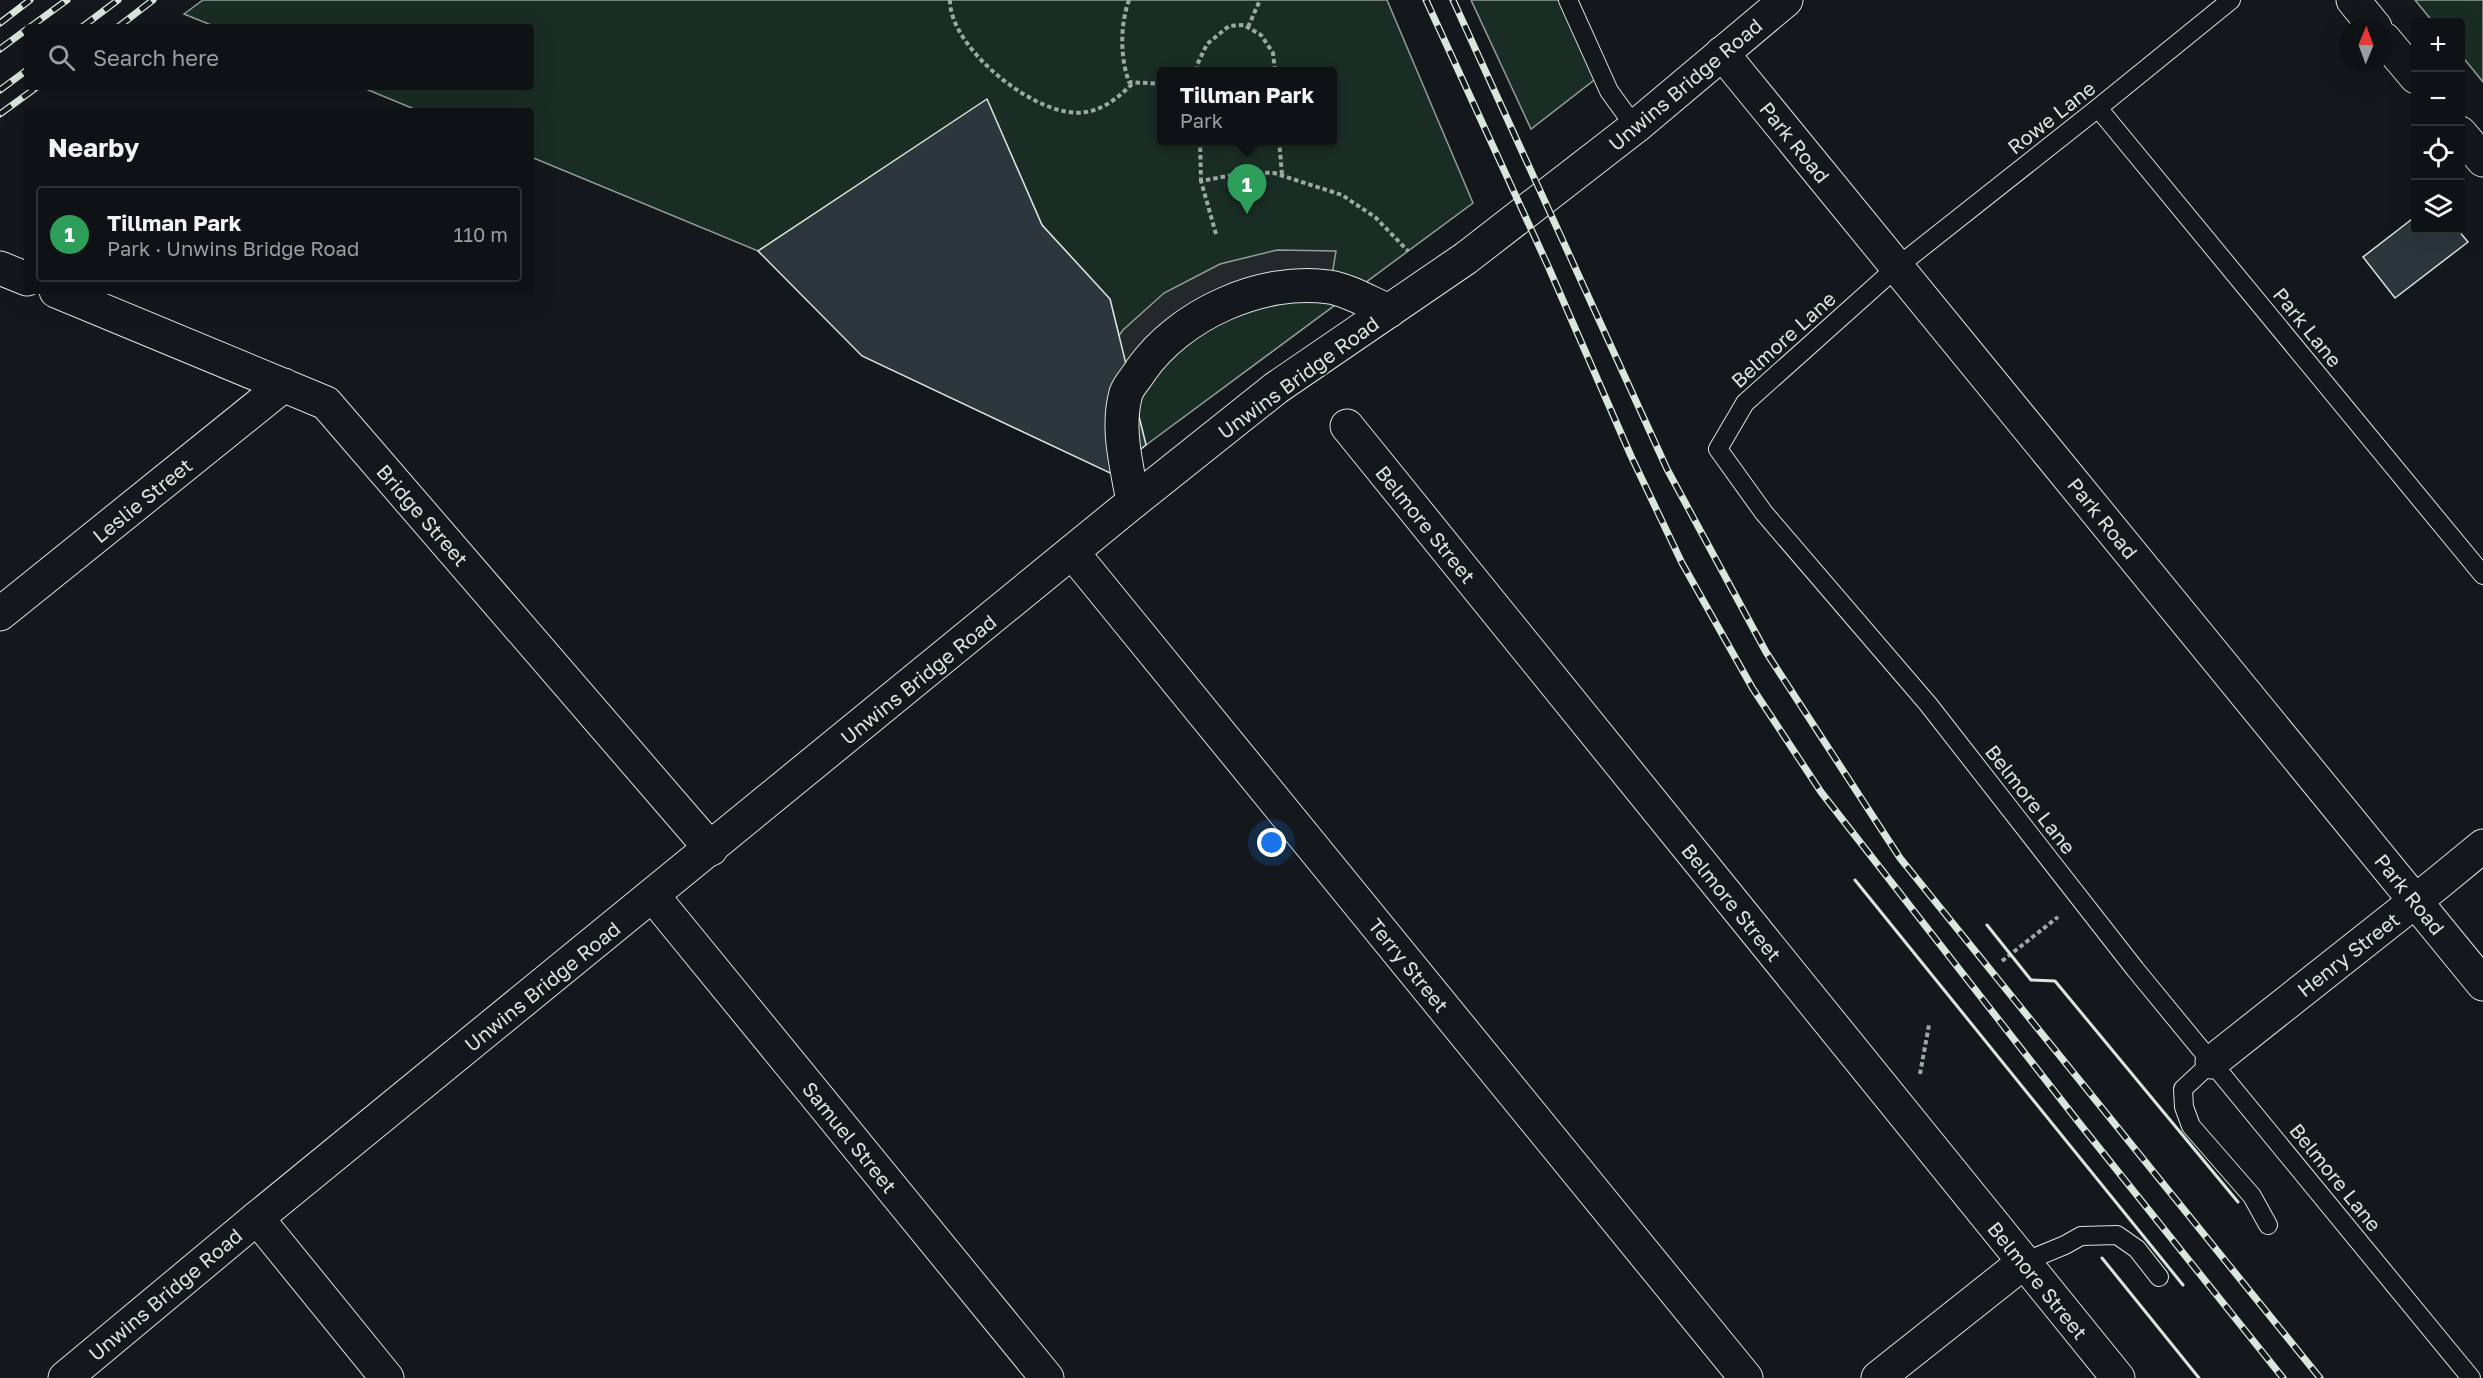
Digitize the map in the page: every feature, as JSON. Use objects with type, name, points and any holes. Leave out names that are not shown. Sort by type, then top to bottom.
[{"type":"street","name":"Unwins Bridge Road","points":[[65,1378],[257,1218],[1133,502],[1276,388],[1466,258],[1635,127],[1786,0]]},
{"type":"street","points":[[2353,0],[2368,18]]},
{"type":"street","points":[[2393,50],[2411,72]]},
{"type":"street","name":"Park Road","points":[[1722,53],[2483,984]]},
{"type":"street","points":[[2465,139],[2483,160]]},
{"type":"street","points":[[0,268],[24,278]]},
{"type":"street","points":[[1133,502],[1121,432],[1127,392],[1153,353],[1188,324],[1231,299],[1279,287],[1330,287],[1389,311]]},
{"type":"street","name":"Bridge Street","points":[[63,294],[326,403],[711,849]]},
{"type":"street","name":"Leslie Street","points":[[0,614],[284,385]]},
{"type":"street","name":"Belmore Street","points":[[1347,426],[2118,1378]]},
{"type":"street","name":"Terry Street","points":[[1072,552],[1746,1378]]},
{"type":"street","name":"Henry Street","points":[[2212,1062],[2483,846]]},
{"type":"street","name":"Samuel Street","points":[[653,896],[1047,1378]]},
{"type":"street","points":[[257,1218],[387,1378]]},
{"type":"street","points":[[1878,1378],[2024,1262]]},
{"type":"lane","points":[[1568,0],[1609,91],[1635,127]]},
{"type":"lane","name":"Rowe Lane","points":[[1897,267],[2231,0]]},
{"type":"lane","name":"Park Lane","points":[[2098,108],[2483,574]]},
{"type":"lane","name":"Belmore Lane","points":[[1897,267],[1745,403],[1718,449],[1764,513],[1928,704],[2081,900],[2471,1378]]},
{"type":"lane","points":[[2212,1062],[2183,1089],[2184,1107],[2191,1126],[2252,1196],[2268,1225]]},
{"type":"lane","points":[[2024,1262],[2066,1245],[2081,1236],[2117,1235],[2137,1248],[2159,1277]]},
{"type":"path","points":[[950,0],[949,11],[972,51],[1011,87],[1039,104],[1062,112],[1086,112],[1120,96],[1133,83]]},
{"type":"path","points":[[1129,0],[1123,15],[1123,66],[1129,82],[1157,84]]},
{"type":"path","points":[[1248,27],[1260,0]]},
{"type":"path","points":[[1197,67],[1207,44],[1229,26],[1244,25],[1260,35],[1273,53],[1274,67]]},
{"type":"path","points":[[1200,145],[1201,181],[1216,234]]},
{"type":"path","points":[[1279,145],[1282,175]]},
{"type":"path","points":[[1201,181],[1249,172],[1274,172],[1342,195],[1375,217],[1408,251]]},
{"type":"path","points":[[2002,961],[2081,900]]},
{"type":"green space","points":[[203,0],[1387,0],[1473,203],[1146,445],[1110,299],[1042,225],[987,100],[758,251],[534,158],[534,108],[412,108],[368,90],[534,90],[534,24],[209,24],[184,14]]},
{"type":"green space","points":[[1471,0],[1575,0],[1607,70],[1531,129]]},
{"type":"green space","points":[[2415,0],[2483,0],[2483,82],[2465,60],[2465,18],[2430,18]]},
{"type":"shaded area","points":[[1277,250],[1336,251],[1330,287],[1231,299],[1127,392],[1093,372],[1123,330],[1164,293],[1220,264]]},
{"type":"building","points":[[987,99],[1042,225],[1110,299],[1146,445],[1110,473],[862,356],[758,251]]},
{"type":"building","points":[[2411,220],[2411,234],[2461,234],[2468,242],[2395,298],[2363,257]]},
{"type":"railway","points":[[0,23],[30,0]]},
{"type":"railway","points":[[34,24],[67,0]]},
{"type":"railway","points":[[86,24],[118,0]]},
{"type":"railway","points":[[122,24],[153,0]]},
{"type":"railway","points":[[1426,0],[1548,266],[1631,456],[1682,563],[1753,689],[1821,792],[2080,1124],[2283,1378]]},
{"type":"railway","points":[[1453,0],[1667,469],[1766,652],[1900,858],[2320,1378]]},
{"type":"railway","points":[[0,49],[24,31]]},
{"type":"railway","points":[[0,90],[24,72]]},
{"type":"railway","points":[[0,114],[33,90]]},
{"type":"wall","points":[[1855,880],[2183,1285]]},
{"type":"wall","points":[[1987,925],[2031,980],[2055,981],[2238,1202]]},
{"type":"wall","points":[[2102,1258],[2199,1378]]},
{"type":"place","name":"Tillman Park","points":[[1247,214]]}]
